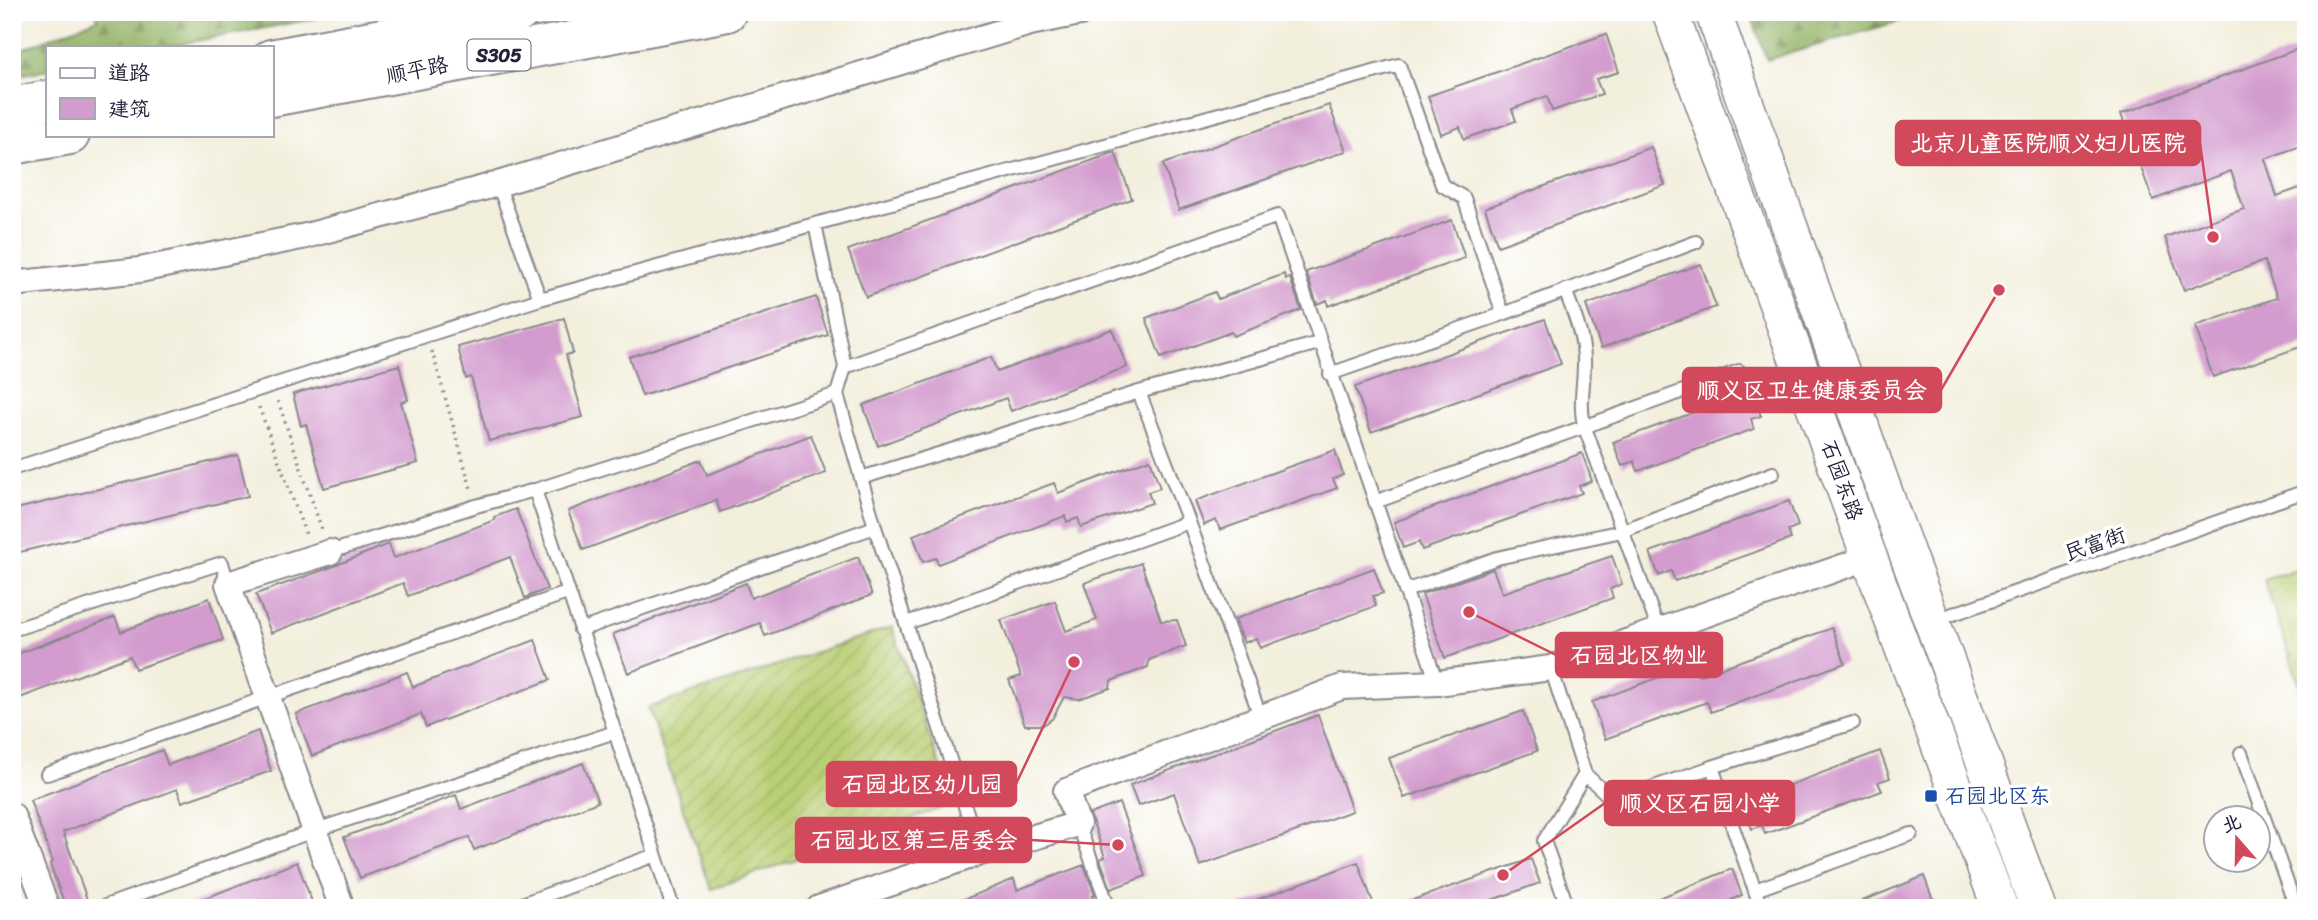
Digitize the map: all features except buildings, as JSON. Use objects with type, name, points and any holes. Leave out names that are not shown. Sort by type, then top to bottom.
[{"type":"main road","name":"顺平路","points":[[273,59],[520,12]]},
{"type":"main road","name":"顺平路","points":[[273,97],[727,12]]},
{"type":"main road","name":"石园东路","points":[[1670,12],[1871,557],[1914,627],[2038,908]]},
{"type":"main road","name":"石园东路","points":[[1713,12],[1914,627],[2000,908]]},
{"type":"main road","points":[[12,107],[46,100]]},
{"type":"main road","points":[[12,145],[64,136]]},
{"type":"street","points":[[12,284],[139,270],[306,236],[498,184],[1030,23],[1085,12]]},
{"type":"street","points":[[322,555],[229,584],[342,908]]},
{"type":"street","points":[[819,908],[858,901],[980,853],[1078,824],[1066,790],[1342,687],[1437,683],[1551,668],[1871,557]]},
{"type":"street","points":[[12,815],[47,908]]},
{"type":"lane","points":[[12,469],[540,299],[1399,65],[1442,185],[1464,198],[1503,314]]},
{"type":"lane","points":[[498,184],[540,299]]},
{"type":"lane","points":[[845,367],[1278,216],[1319,343],[1437,683]]},
{"type":"lane","points":[[815,224],[845,367],[837,394],[875,527],[980,853]]},
{"type":"lane","points":[[1331,374],[1696,242]]},
{"type":"lane","points":[[1565,290],[1576,317],[1584,357],[1581,413],[1585,428],[1659,631]]},
{"type":"lane","points":[[861,478],[1139,392],[1319,343]]},
{"type":"lane","points":[[1375,502],[1739,371]]},
{"type":"lane","points":[[1139,392],[1261,718]]},
{"type":"lane","points":[[322,555],[837,394]]},
{"type":"lane","points":[[1405,591],[1497,558],[1622,531],[1773,473]]},
{"type":"lane","points":[[535,490],[673,908]]},
{"type":"lane","name":"民富街","points":[[1914,627],[2306,491]]},
{"type":"lane","points":[[907,623],[1189,523]]},
{"type":"lane","points":[[580,630],[875,527]]},
{"type":"lane","points":[[12,630],[222,563],[229,584]]},
{"type":"lane","points":[[47,774],[567,593]]},
{"type":"lane","points":[[1551,668],[1585,774],[1614,801],[1853,723]]},
{"type":"lane","points":[[100,908],[316,830],[615,732]]},
{"type":"lane","points":[[2241,753],[2297,908]]},
{"type":"lane","points":[[1712,767],[1761,908]]},
{"type":"lane","points":[[1568,908],[1544,841],[1585,774]]},
{"type":"lane","points":[[1078,824],[1109,908]]},
{"type":"lane","points":[[1755,890],[1911,834]]},
{"type":"lane","points":[[511,908],[655,855]]},
{"type":"path","points":[[427,336],[476,506]]},
{"type":"path","points":[[277,396],[322,555]]},
{"type":"path","points":[[257,401],[322,555]]},
{"type":"green space","points":[[96,12],[349,12],[170,46],[46,46],[46,70],[12,76],[12,53],[98,19]]},
{"type":"green space","points":[[1750,12],[1930,12],[1767,60]]},
{"type":"green space","points":[[2306,566],[2306,704],[2264,580]]},
{"type":"green space","points":[[892,627],[953,804],[711,889],[648,708]]},
{"type":"place","name":"北京儿童医院顺义妇儿医院","points":[[2213,237]]},
{"type":"place","name":"顺义区卫生健康委员会","points":[[1999,290]]},
{"type":"place","name":"石园北区物业","points":[[1469,612]]},
{"type":"place","name":"石园北区幼儿园","points":[[1074,662]]},
{"type":"place","name":"石园北区东","points":[[1931,796]]},
{"type":"place","name":"石园北区第三居委会","points":[[1118,845]]},
{"type":"place","name":"顺义区石园小学","points":[[1503,875]]}]
